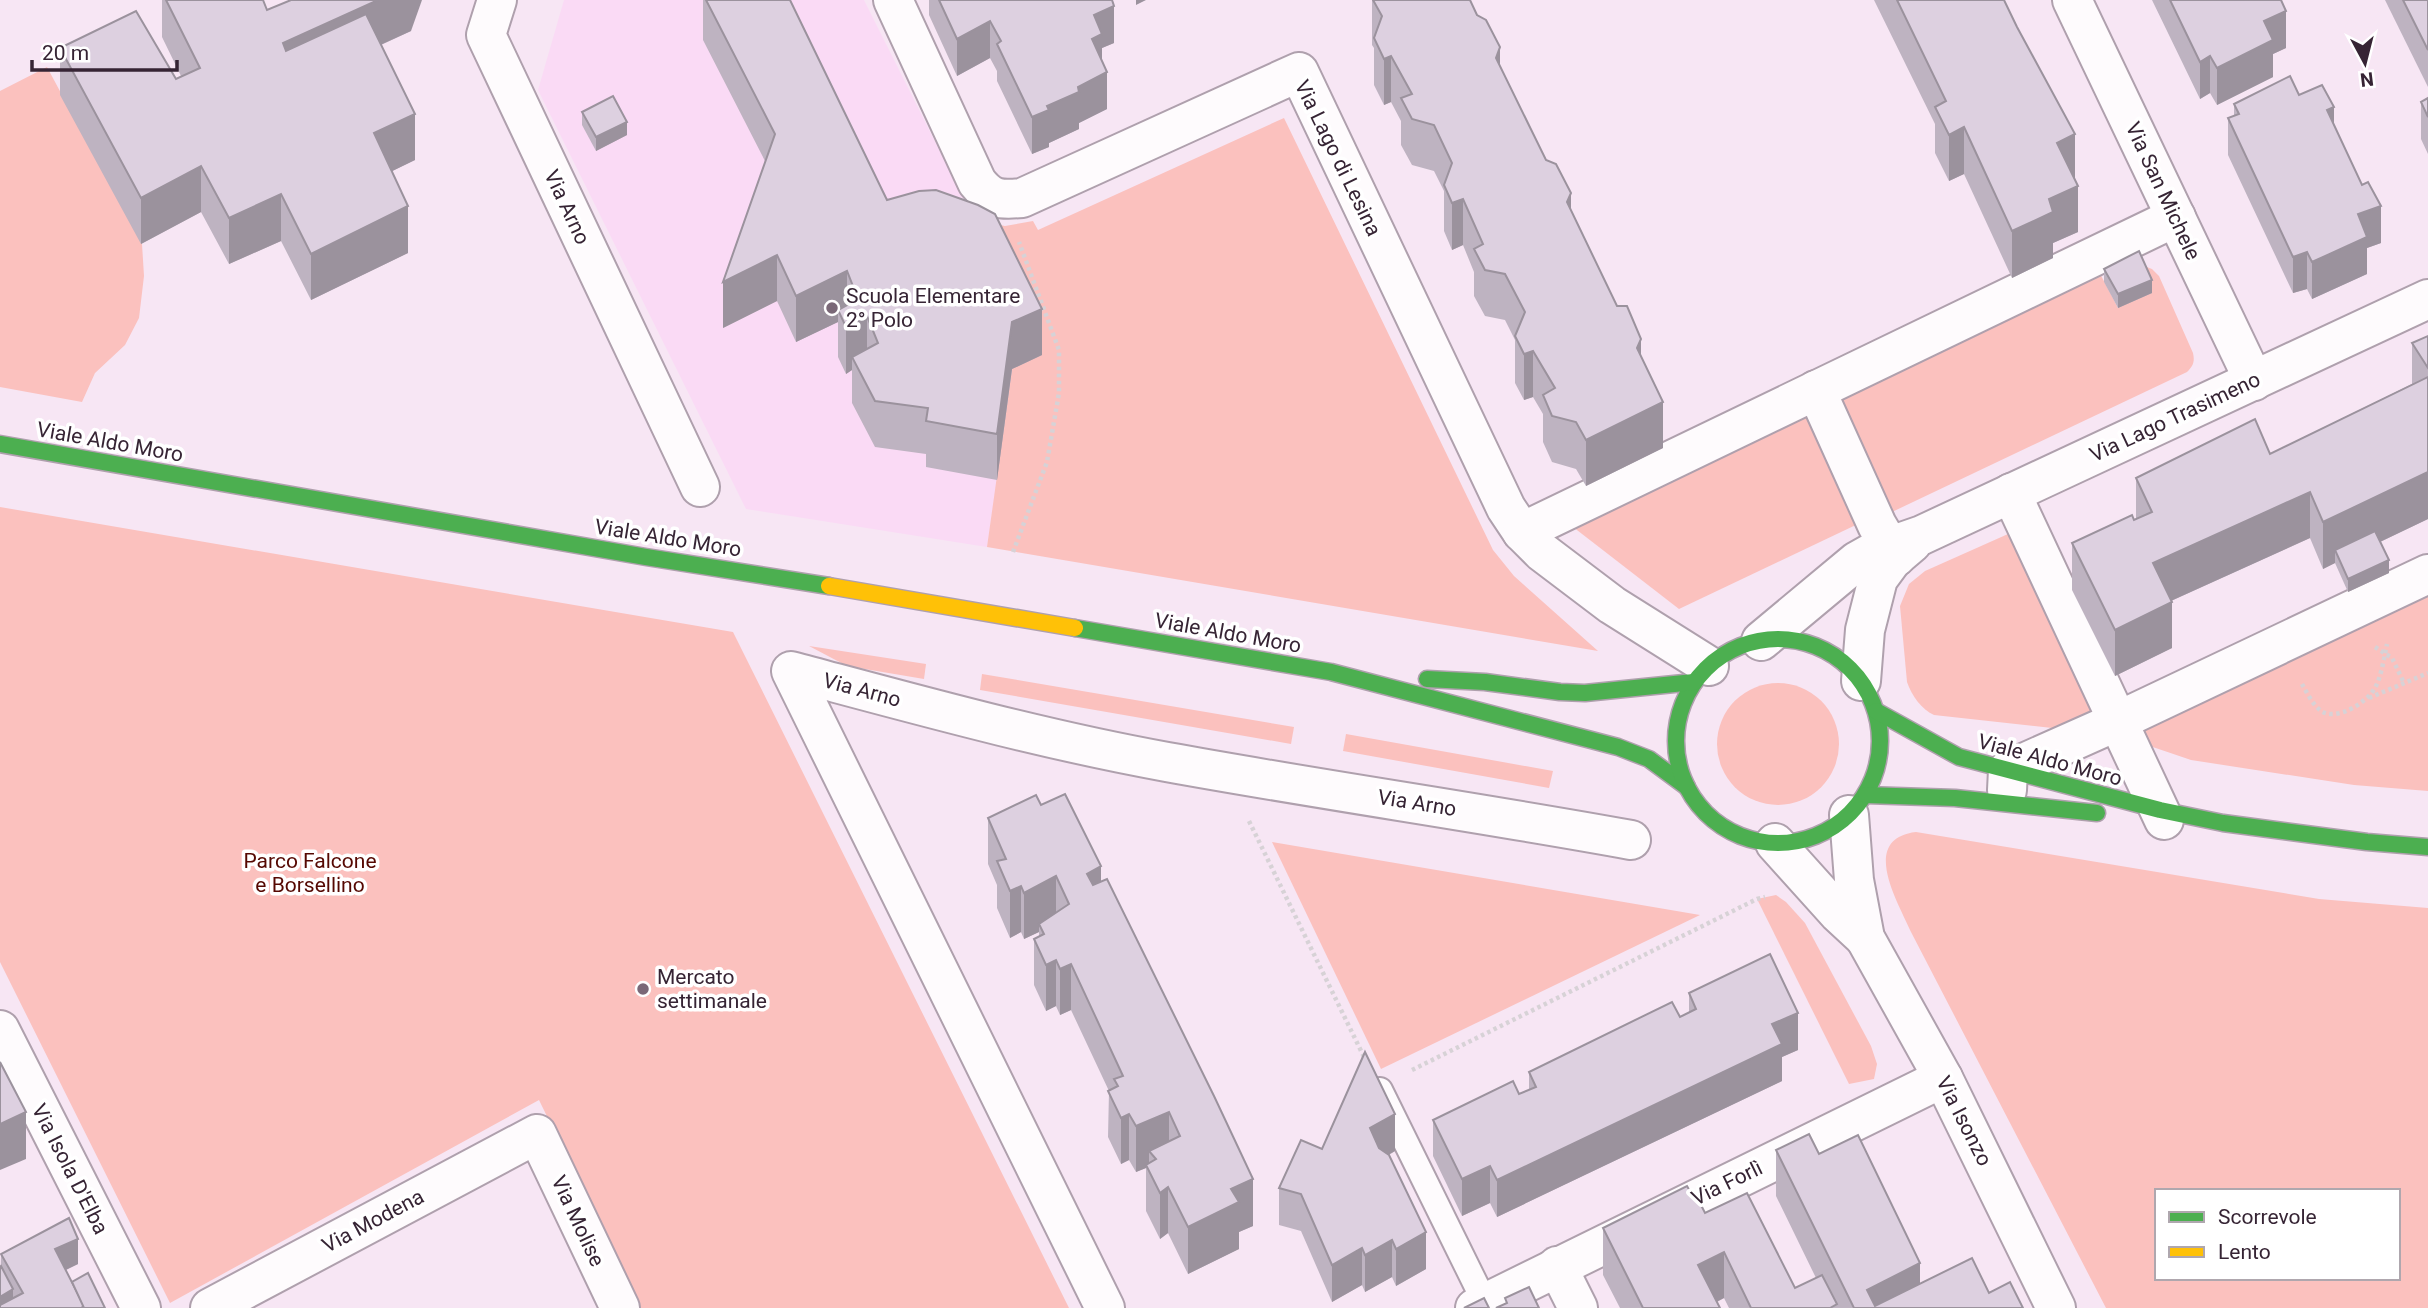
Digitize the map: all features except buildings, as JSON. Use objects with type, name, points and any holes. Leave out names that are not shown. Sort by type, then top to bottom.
[{"type":"main road","name":"Viale Aldo Moro","points":[[0,444],[646,558],[739,570],[1331,672],[1618,747],[1649,759],[1687,787]]},
{"type":"main road","name":"Viale Aldo Moro","points":[[2162,815],[2116,815],[2007,787],[1868,696],[1849,667],[1817,646],[1799,641],[1761,641],[1724,654],[1701,674],[1677,723],[1675,745],[1687,787],[1702,810],[1723,828],[1748,839],[1776,843],[1802,841],[1827,831],[1857,805],[1955,798],[2007,787],[2162,815],[2367,842],[2428,847]]},
{"type":"main road","name":"Viale Aldo Moro","points":[[1331,672],[1485,682],[1585,693],[1701,674]]},
{"type":"main road","points":[[1857,805],[1877,768],[1881,740],[1868,696]]},
{"type":"street","name":"Via Arno","points":[[497,0],[486,35],[700,488]]},
{"type":"street","points":[[893,0],[977,182],[986,193],[1001,200]]},
{"type":"street","name":"Via San Michele","points":[[2072,0],[2254,381]]},
{"type":"street","name":"Via Lago di Lesina","points":[[1001,200],[1022,198],[1299,72],[1506,508],[1522,532],[1542,552],[1701,674]]},
{"type":"street","points":[[1522,532],[2176,217]]},
{"type":"street","name":"Via Lago Trasimeno","points":[[1761,641],[1857,561],[1903,546],[2428,299]]},
{"type":"street","points":[[1816,390],[1877,525],[1903,546],[1878,579],[1865,631],[1868,696]]},
{"type":"street","points":[[2011,493],[2162,815]]},
{"type":"street","points":[[2007,787],[2118,720],[2428,574]]},
{"type":"street","name":"Via Arno","points":[[1105,1308],[791,671],[977,721],[1166,762],[1631,840]]},
{"type":"street","points":[[1857,805],[1854,880],[1865,938]]},
{"type":"street","points":[[1776,843],[1865,938]]},
{"type":"street","name":"Via Isonzo","points":[[1865,938],[1943,1079],[2056,1308]]},
{"type":"street","name":"Via Isola D'Elba","points":[[0,1030],[141,1308]]},
{"type":"street","name":"Via Forlì","points":[[1480,1305],[1943,1079]]},
{"type":"street","name":"Via Modena","points":[[210,1308],[537,1134]]},
{"type":"street","name":"Via Molise","points":[[537,1134],[620,1308]]},
{"type":"street","points":[[1557,1266],[1578,1308]]},
{"type":"lane","points":[[1378,1087],[1480,1305]]},
{"type":"path","points":[[1001,200],[1023,250],[1059,350],[1059,393],[1047,462],[1013,552]]},
{"type":"path","points":[[2364,700],[2375,689],[2387,643],[2394,634]]},
{"type":"path","points":[[2281,643],[2300,682],[2322,711],[2329,713],[2342,712],[2428,673]]},
{"type":"path","points":[[1225,771],[1378,1087],[1757,899],[1776,895]]},
{"type":"shaded area","name":"Scuola Elementare 2° Polo","points":[[564,0],[864,0],[1042,355],[997,480],[987,547],[746,509],[538,90]]},
{"type":"green space","points":[[47,67],[142,244],[144,276],[139,318],[125,345],[95,373],[82,402],[0,387],[0,91]]},
{"type":"green space","points":[[1284,118],[1493,550],[1514,576],[1598,651],[987,547],[1012,369],[991,223],[1005,226],[1033,221],[1038,230]]},
{"type":"green space","points":[[2095,264],[2118,308],[2139,264],[2152,269],[2159,276],[2193,353],[2194,361],[2189,370],[1892,512],[1835,390]]},
{"type":"green space","points":[[1803,405],[1860,523],[1679,609],[1564,520]]},
{"type":"green space","name":"Parco Falcone e Borsellino","points":[[0,507],[733,632],[1069,1308],[641,1308],[539,1100],[170,1303],[0,962]]},
{"type":"green space","points":[[2017,530],[2105,716],[2070,730],[1934,715],[1918,702],[1907,682],[1900,606],[1909,584],[1925,571]]},
{"type":"green space","points":[[2428,585],[2428,791],[2354,785],[2191,760],[2141,743],[2135,722]]},
{"type":"green space","points":[[809,646],[926,664],[924,679],[847,666]]},
{"type":"green space","points":[[982,674],[1294,727],[1291,744],[980,690]]},
{"type":"green space","points":[[1778,683],[1801,688],[1821,701],[1834,721],[1839,744],[1834,767],[1821,787],[1801,800],[1778,805],[1755,800],[1735,787],[1722,767],[1717,744],[1722,721],[1735,701],[1755,688]]},
{"type":"green space","points":[[1346,734],[1553,771],[1549,788],[1343,751]]},
{"type":"green space","points":[[1916,832],[2319,899],[2428,908],[2428,1308],[2106,1308],[1898,905],[1887,873],[1889,846],[1899,837]]},
{"type":"green space","points":[[1272,842],[1700,915],[1381,1069]]},
{"type":"green space","points":[[1776,895],[1805,923],[1871,1046],[1877,1064],[1874,1079],[1849,1084],[1757,899]]},
{"type":"traffic: fast","points":[[0,444],[646,557],[829,586]]},
{"type":"traffic: fast","points":[[1075,628],[1331,672],[1618,747],[1649,759],[1687,787]]},
{"type":"traffic: fast","points":[[1778,639],[1817,647],[1835,656],[1850,669],[1863,684],[1872,702],[1880,741],[1872,780],[1863,798],[1850,813],[1835,826],[1817,835],[1778,843],[1739,835],[1721,826],[1706,813],[1693,798],[1684,780],[1676,741],[1684,702],[1693,684],[1706,669],[1721,656],[1739,647],[1778,639]]},
{"type":"traffic: fast","points":[[1427,679],[1485,682],[1585,693],[1694,682]]},
{"type":"traffic: fast","points":[[1876,711],[1959,757],[2160,810],[2223,823],[2367,842],[2428,847]]},
{"type":"traffic: fast","points":[[1866,795],[1955,798],[2097,813]]},
{"type":"traffic: slow","points":[[829,586],[1075,628]]},
{"type":"place","name":"Scuola Elementare 2° Polo","points":[[832,308]]},
{"type":"place","name":"Mercato settimanale","points":[[643,989]]}]
